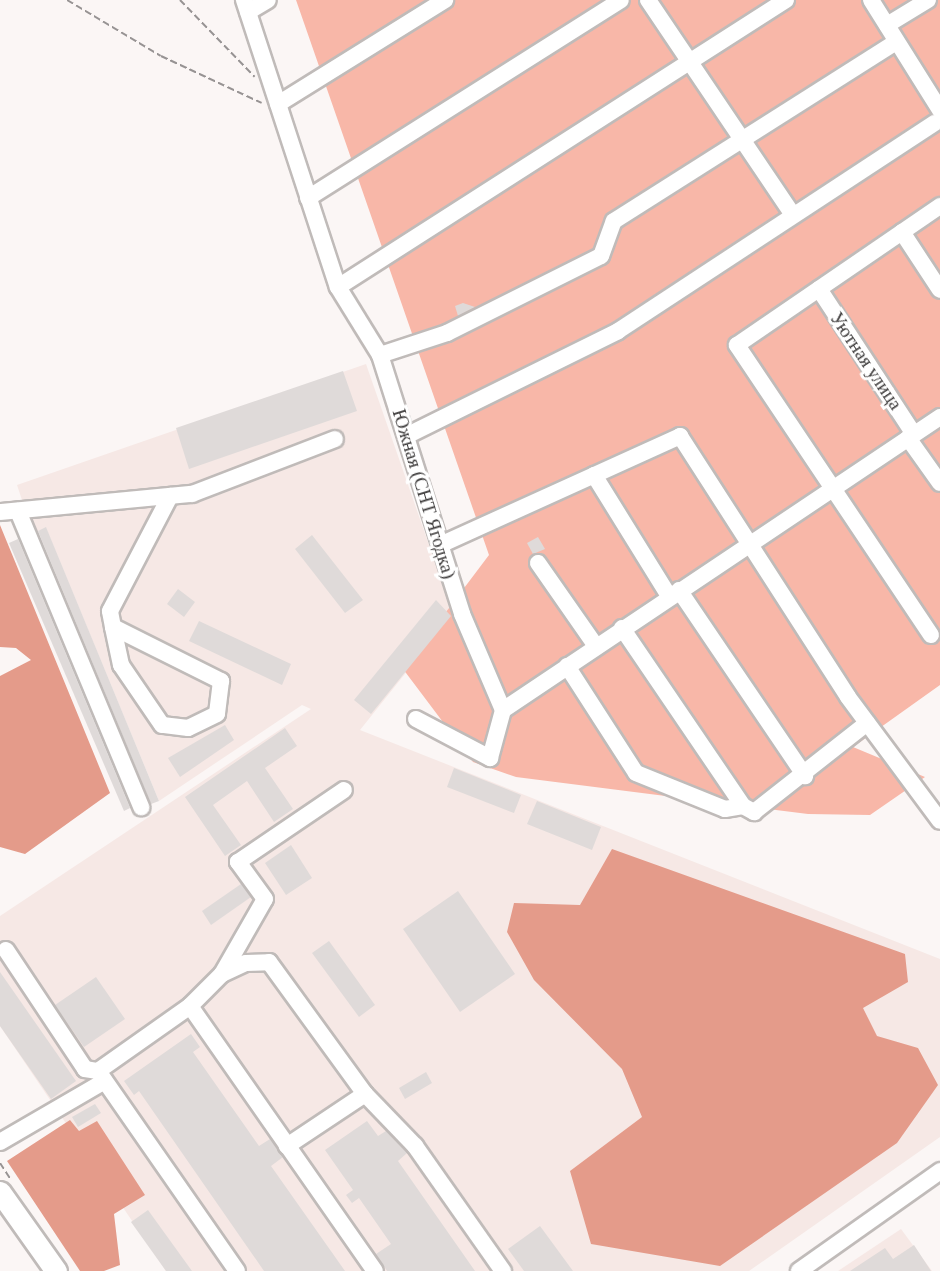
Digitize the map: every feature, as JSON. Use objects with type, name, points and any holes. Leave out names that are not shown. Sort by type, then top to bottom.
[{"type":"main road","points":[[0,1192],[55,1271]]},
{"type":"street","points":[[246,6],[268,0]]},
{"type":"street","points":[[279,106],[445,0]]},
{"type":"street","points":[[308,198],[621,0]]},
{"type":"street","points":[[648,0],[793,215]]},
{"type":"street","points":[[338,287],[786,0]]},
{"type":"street","points":[[406,436],[618,331],[937,117],[871,0]]},
{"type":"street","points":[[887,25],[928,0]]},
{"type":"street","name":"Южная (СНТ Ягодка)","points":[[246,6],[338,287],[380,355],[440,545],[503,710]]},
{"type":"street","points":[[380,355],[447,333],[601,256],[614,221],[896,42]]},
{"type":"street","points":[[931,635],[829,490],[737,345],[940,206]]},
{"type":"street","points":[[902,232],[940,290]]},
{"type":"street","name":"Уютная улица","points":[[818,289],[940,483]]},
{"type":"street","points":[[416,719],[491,758],[503,710],[749,542],[940,417]]},
{"type":"street","points":[[440,545],[680,436],[867,723],[940,821]]},
{"type":"street","points":[[0,512],[170,496],[335,439]]},
{"type":"street","points":[[594,475],[674,593],[805,776]]},
{"type":"street","points":[[113,627],[221,681],[217,714],[188,728],[162,725],[121,665],[113,627],[110,611],[170,496]]},
{"type":"street","points":[[18,511],[141,807]]},
{"type":"street","points":[[538,563],[596,646]]},
{"type":"street","points":[[622,628],[743,806],[754,812],[805,776],[867,723]]},
{"type":"street","points":[[567,666],[636,773],[724,809],[743,806]]},
{"type":"street","points":[[0,1142],[102,1076],[190,1006],[222,974],[265,899],[238,862],[344,790]]},
{"type":"street","points":[[6,950],[85,1069],[102,1076],[237,1271]]},
{"type":"street","points":[[222,974],[246,963],[269,962],[365,1094],[415,1146],[503,1271]]},
{"type":"street","points":[[190,1006],[375,1271]]},
{"type":"street","points":[[288,1146],[365,1094]]},
{"type":"street","points":[[799,1271],[935,1175],[940,1193]]},
{"type":"path","points":[[67,0],[173,62],[279,106]]},
{"type":"path","points":[[180,0],[249,71],[270,81]]},
{"type":"shaded area","points":[[296,0],[940,0],[940,685],[853,747],[925,777],[870,815],[808,814],[516,777],[473,762],[403,669],[489,555]]},
{"type":"shaded area","points":[[366,364],[453,614],[360,730],[940,959],[940,1137],[749,1271],[166,1271],[0,1026],[0,916],[311,709],[302,705],[159,801],[46,528],[33,533],[17,485]]},
{"type":"shaded area","points":[[0,525],[110,793],[25,854],[0,847],[0,676],[31,660],[16,648],[0,647]]},
{"type":"shaded area","points":[[612,849],[905,954],[908,982],[863,1008],[877,1036],[918,1048],[938,1085],[897,1143],[720,1266],[591,1244],[570,1171],[642,1117],[622,1069],[534,980],[507,932],[514,903],[580,905]]},
{"type":"shaded area","points":[[70,1120],[79,1131],[97,1121],[145,1195],[114,1214],[120,1265],[104,1271],[80,1271],[7,1161]]},
{"type":"shaded area","points":[[901,1229],[932,1271],[838,1271]]},
{"type":"building","points":[[463,303],[475,307],[458,316],[455,306]]},
{"type":"building","points":[[343,371],[357,411],[189,469],[176,428]]},
{"type":"building","points":[[46,527],[159,801],[151,804],[38,531]]},
{"type":"building","points":[[312,535],[363,600],[345,613],[295,549]]},
{"type":"building","points":[[538,537],[545,549],[533,554],[527,543]]},
{"type":"building","points":[[18,539],[130,808],[124,811],[9,543]]},
{"type":"building","points":[[178,589],[195,602],[184,617],[167,604]]},
{"type":"building","points":[[436,600],[451,616],[371,714],[354,700]]},
{"type":"building","points":[[199,621],[291,664],[282,685],[189,641]]},
{"type":"building","points":[[225,725],[234,740],[180,777],[168,758]]},
{"type":"building","points":[[285,728],[297,746],[265,768],[293,809],[274,822],[247,781],[213,805],[241,845],[225,856],[185,797]]},
{"type":"building","points":[[454,768],[521,795],[514,813],[447,787]]},
{"type":"building","points":[[537,801],[601,827],[592,850],[527,824]]},
{"type":"building","points":[[291,845],[312,878],[286,895],[265,863]]},
{"type":"building","points":[[241,884],[251,897],[211,925],[202,911]]},
{"type":"building","points":[[458,891],[515,974],[460,1012],[403,929]]},
{"type":"building","points":[[329,941],[375,1005],[359,1017],[312,953]]},
{"type":"building","points":[[0,972],[76,1081],[51,1099],[0,1026]]},
{"type":"building","points":[[96,977],[125,1019],[84,1047],[55,1005]]},
{"type":"building","points":[[191,1034],[200,1047],[193,1052],[259,1146],[270,1139],[283,1157],[271,1166],[345,1271],[264,1271],[139,1091],[134,1095],[124,1081]]},
{"type":"building","points":[[426,1072],[432,1083],[405,1099],[399,1088]]},
{"type":"building","points":[[95,1104],[101,1113],[78,1127],[72,1117]]},
{"type":"building","points":[[367,1121],[378,1136],[386,1131],[407,1153],[398,1161],[475,1271],[387,1271],[376,1254],[391,1244],[359,1198],[352,1203],[346,1195],[353,1190],[325,1150]]},
{"type":"building","points":[[148,1210],[192,1271],[166,1271],[131,1222]]},
{"type":"building","points":[[540,1226],[573,1271],[524,1271],[508,1249]]},
{"type":"building","points":[[914,1245],[931,1271],[850,1271],[885,1248],[893,1259]]}]
